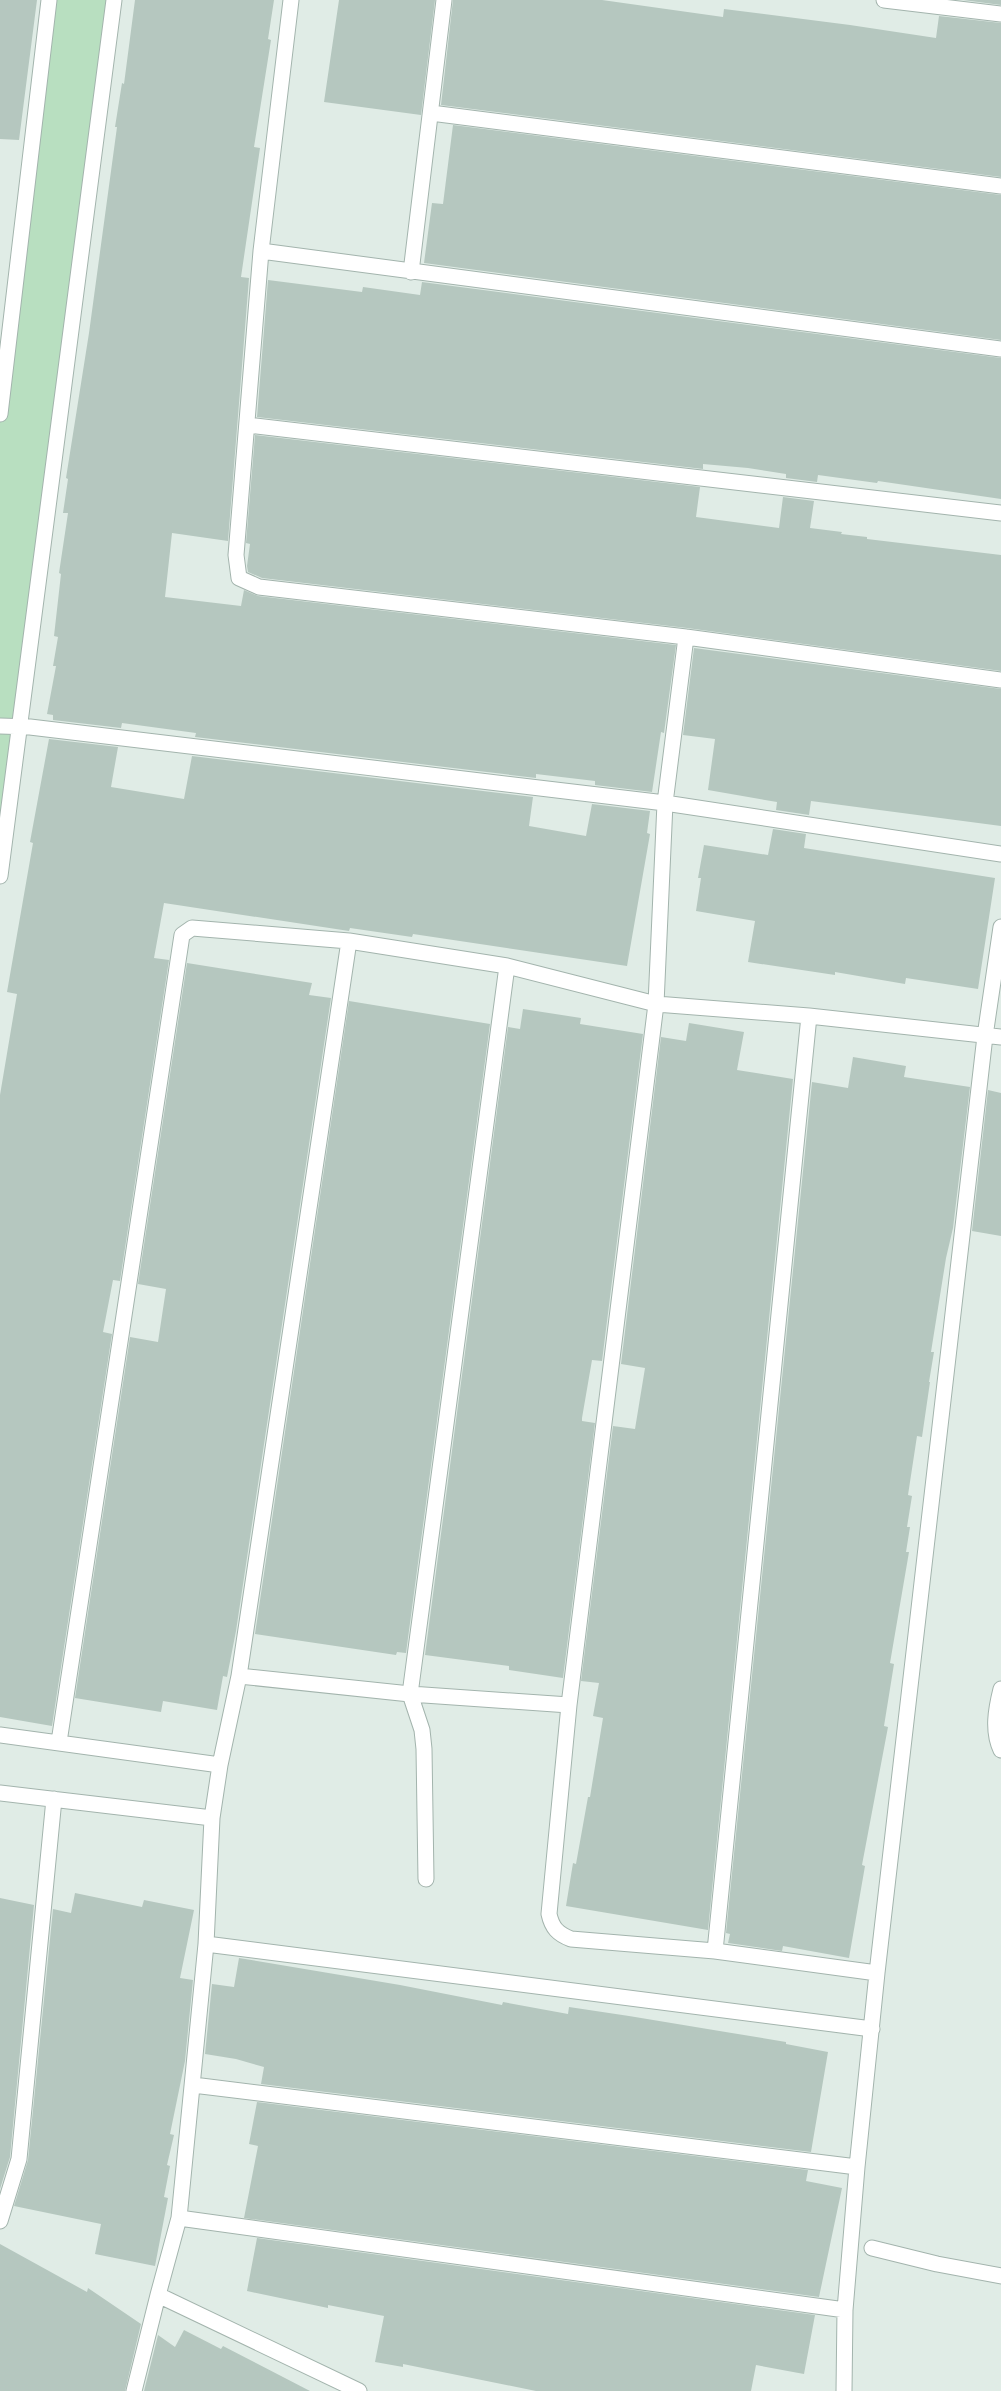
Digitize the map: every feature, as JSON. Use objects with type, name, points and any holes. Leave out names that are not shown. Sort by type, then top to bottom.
[{"type":"street","points":[[0,414],[49,0]]},
{"type":"street","points":[[0,876],[18,726],[114,0]]},
{"type":"street","points":[[292,0],[261,251],[236,555],[239,578],[259,587],[686,637],[1001,680]]},
{"type":"street","points":[[411,272],[444,0]]},
{"type":"street","points":[[884,0],[1001,14]]},
{"type":"street","points":[[431,113],[1001,186]]},
{"type":"street","points":[[261,251],[1001,349]]},
{"type":"street","points":[[247,425],[1001,514]]},
{"type":"street","points":[[686,637],[665,803],[656,1004],[569,1705],[549,1914],[554,1929],[561,1935],[571,1939],[715,1951],[877,1972]]},
{"type":"street","points":[[0,726],[18,726],[665,803],[1001,854]]},
{"type":"street","points":[[844,2391],[845,2310],[857,2167],[877,1972],[985,1036],[1001,926]]},
{"type":"street","points":[[59,1742],[182,935],[192,928],[349,941],[507,966],[656,1004],[809,1016],[1001,1037]]},
{"type":"street","points":[[134,2391],[179,2218],[206,1944],[212,1818],[220,1765],[239,1676],[349,941]]},
{"type":"street","points":[[426,1879],[424,1749],[422,1730],[410,1694],[507,966]]},
{"type":"street","points":[[715,1951],[809,1016]]},
{"type":"street","points":[[239,1676],[410,1694],[569,1705]]},
{"type":"street","points":[[1001,1689],[996,1724],[1001,1750]]},
{"type":"street","points":[[0,1735],[220,1765]]},
{"type":"street","points":[[0,1793],[212,1818]]},
{"type":"street","points":[[0,2221],[19,2159],[54,1799]]},
{"type":"street","points":[[206,1944],[872,2029]]},
{"type":"street","points":[[193,2085],[857,2167]]},
{"type":"street","points":[[179,2218],[845,2310]]},
{"type":"street","points":[[872,2248],[937,2264],[1001,2276]]},
{"type":"street","points":[[158,2295],[359,2391]]},
{"type":"green space","points":[[49,0],[114,0],[0,876],[0,414]]},
{"type":"building","points":[[0,0],[37,0],[19,140],[0,139]]},
{"type":"building","points":[[135,0],[274,0],[268,39],[271,40],[254,147],[260,148],[241,277],[249,278],[228,541],[172,533],[165,597],[241,606],[244,590],[258,596],[676,645],[664,733],[661,732],[652,792],[595,785],[595,781],[536,774],[536,778],[195,737],[196,733],[122,723],[121,728],[53,720],[53,715],[47,714],[56,666],[53,666],[58,637],[54,636],[61,574],[59,573],[68,513],[63,513],[68,479],[66,478],[89,333],[117,127],[115,127],[122,83],[124,84]]},
{"type":"building","points":[[339,0],[435,0],[421,115],[324,102]]},
{"type":"building","points":[[453,0],[602,0],[723,17],[724,9],[936,38],[939,16],[1001,23],[1001,177],[441,105]]},
{"type":"building","points":[[963,0],[1001,0],[1001,5]]},
{"type":"building","points":[[453,125],[1001,195],[1001,340],[424,263],[432,203],[443,204]]},
{"type":"building","points":[[268,280],[362,292],[363,287],[420,295],[422,282],[1001,358],[1001,499],[878,481],[877,483],[818,475],[817,482],[786,478],[786,474],[748,468],[703,464],[703,469],[257,417]]},
{"type":"building","points":[[255,435],[700,487],[696,517],[779,528],[783,497],[814,501],[810,528],[842,532],[841,534],[867,537],[867,539],[1001,555],[1001,671],[687,628],[262,578],[248,572],[247,566],[250,544],[246,543]]},
{"type":"building","points":[[694,648],[1001,689],[1001,826],[811,801],[809,815],[776,810],[777,802],[708,790],[715,739],[683,735]]},
{"type":"building","points":[[49,739],[118,747],[111,787],[184,799],[192,756],[533,797],[529,826],[586,836],[592,804],[650,811],[647,833],[650,834],[627,966],[413,934],[412,937],[350,928],[349,931],[164,903],[154,958],[169,960],[120,1281],[113,1280],[103,1332],[112,1334],[52,1726],[0,1717],[0,1095],[17,994],[7,992],[33,843],[30,842]]},
{"type":"building","points":[[773,829],[806,834],[804,848],[995,878],[978,989],[906,978],[905,984],[835,972],[835,975],[748,962],[755,921],[696,911],[701,878],[698,878],[704,845],[768,855]]},
{"type":"building","points":[[187,963],[312,983],[309,995],[331,998],[236,1631],[227,1677],[223,1676],[217,1710],[163,1701],[161,1712],[75,1698],[130,1337],[158,1342],[166,1289],[138,1284]]},
{"type":"building","points":[[349,1001],[490,1024],[406,1653],[397,1652],[396,1655],[255,1634]]},
{"type":"building","points":[[523,1009],[581,1018],[580,1024],[643,1034],[602,1361],[592,1360],[582,1418],[582,1421],[595,1423],[563,1678],[509,1670],[509,1666],[425,1655],[508,1027],[520,1029]]},
{"type":"building","points":[[689,1023],[744,1032],[737,1070],[793,1079],[708,1930],[566,1906],[573,1863],[576,1864],[588,1797],[590,1797],[603,1718],[593,1716],[599,1683],[581,1681],[613,1426],[635,1429],[645,1368],[621,1364],[661,1037],[686,1041]]},
{"type":"building","points":[[853,1057],[906,1066],[904,1077],[970,1087],[953,1228],[946,1258],[931,1352],[934,1352],[922,1437],[917,1436],[908,1495],[912,1496],[907,1527],[910,1527],[906,1552],[909,1552],[890,1663],[894,1664],[884,1726],[888,1727],[862,1865],[865,1866],[849,1958],[783,1946],[782,1951],[728,1943],[730,1934],[726,1933],[812,1082],[848,1088]]},
{"type":"building","points":[[988,1090],[1001,1093],[1001,1236],[972,1231]]},
{"type":"building","points":[[75,1893],[142,1907],[144,1900],[194,1910],[180,1978],[193,1980],[185,2061],[170,2134],[174,2135],[167,2165],[170,2166],[164,2197],[168,2198],[155,2266],[95,2254],[101,2224],[14,2206],[28,2160],[53,1909],[71,1913]]},
{"type":"building","points":[[0,1898],[34,1905],[10,2157],[0,2189]]},
{"type":"building","points":[[239,1958],[400,1985],[502,2005],[503,2002],[568,2014],[569,2007],[786,2042],[786,2044],[828,2052],[811,2152],[261,2084],[264,2067],[236,2059],[205,2054],[212,1984],[234,1987]]},
{"type":"building","points":[[257,2102],[808,2170],[806,2181],[842,2188],[819,2297],[244,2218],[258,2146],[249,2144]]},
{"type":"building","points":[[257,2238],[815,2315],[804,2374],[756,2365],[751,2391],[536,2391],[403,2364],[403,2367],[375,2362],[384,2316],[328,2305],[328,2308],[247,2291]]},
{"type":"building","points":[[0,2244],[87,2292],[88,2288],[141,2324],[125,2391],[0,2391]]},
{"type":"building","points":[[184,2330],[221,2349],[223,2346],[310,2391],[144,2391],[158,2335],[175,2347]]}]
